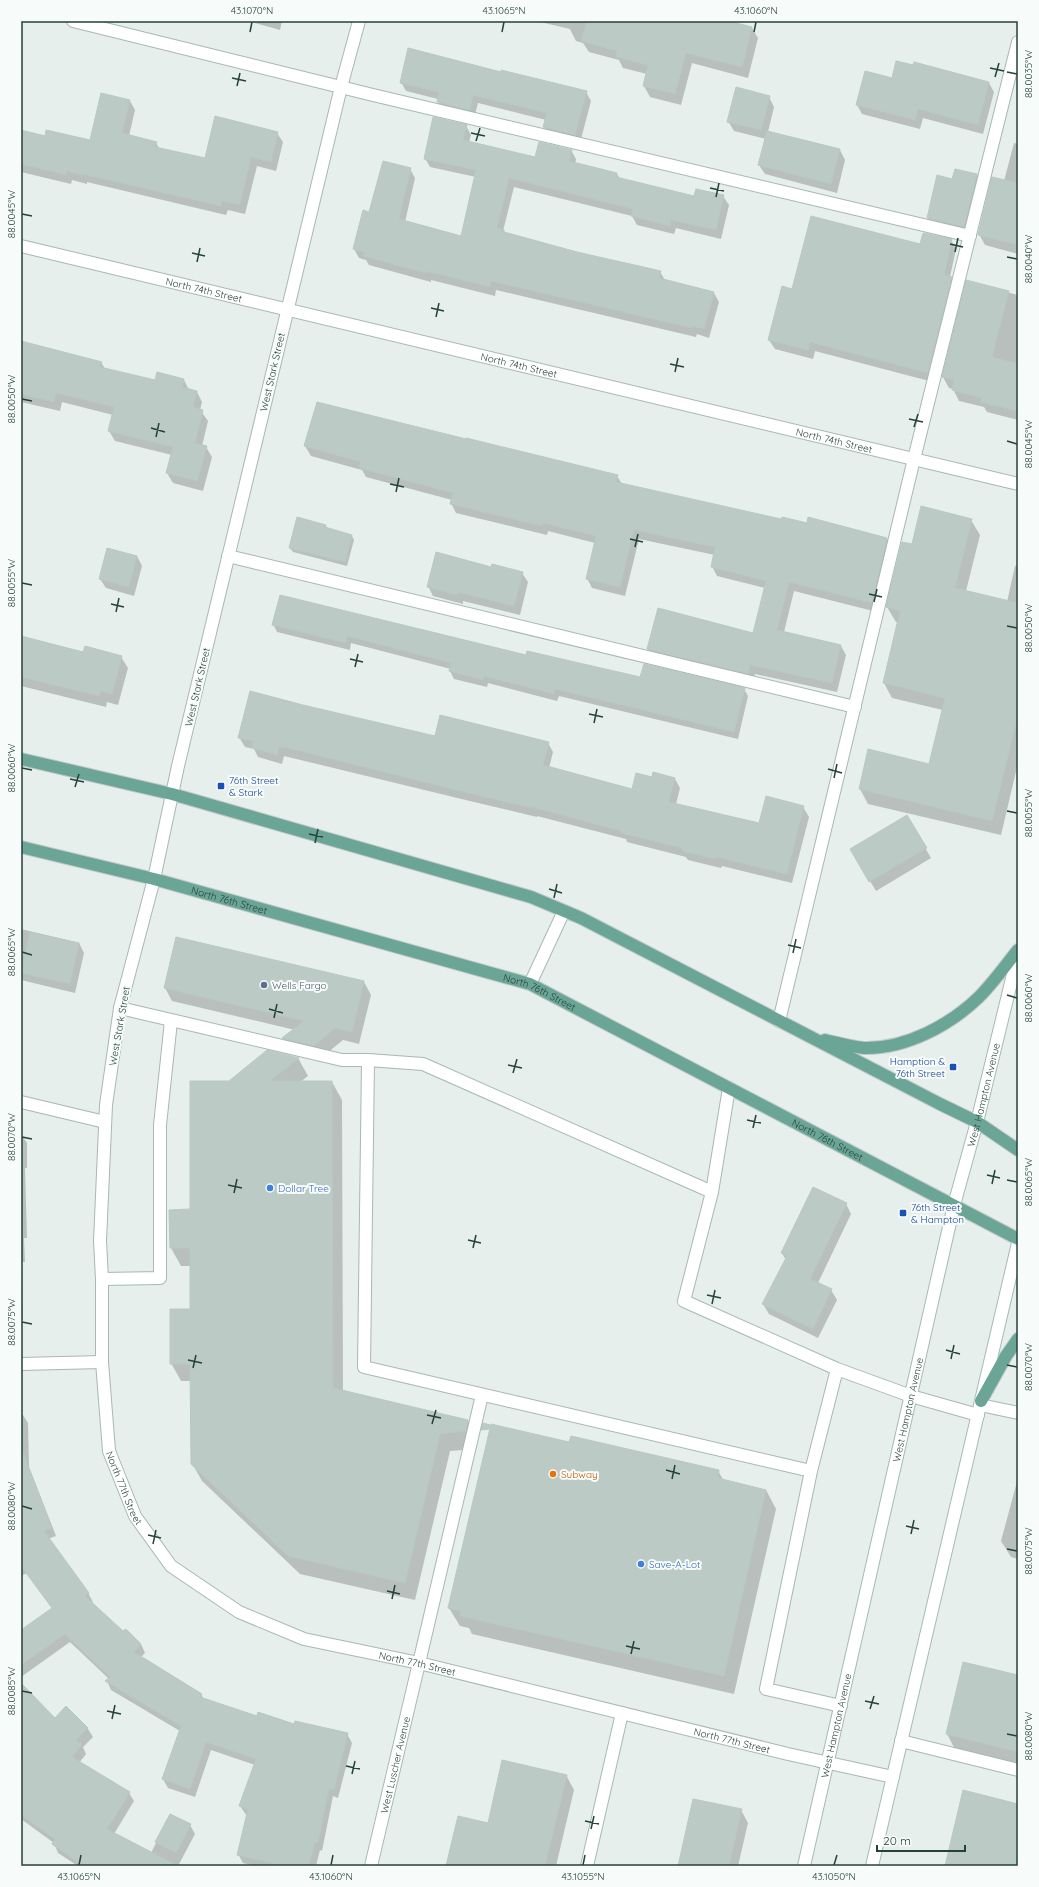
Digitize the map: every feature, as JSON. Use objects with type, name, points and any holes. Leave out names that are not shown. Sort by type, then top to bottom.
[{"type":"main road","points":[[21,759],[172,794],[531,897],[564,911],[977,1122],[1018,1150]]},
{"type":"main road","name":"North 76th Street","points":[[21,847],[154,879],[530,984],[1018,1239]]},
{"type":"main road","points":[[805,1034],[835,1043],[864,1048],[890,1046],[911,1039],[939,1026],[963,1011],[980,996],[1018,950]]},
{"type":"main road","points":[[980,1407],[1018,1339]]},
{"type":"street","points":[[73,21],[341,87],[970,236]]},
{"type":"street","name":"West Stark Street","points":[[102,1362],[102,1279],[100,1241],[105,1122],[120,1008],[154,879],[172,794],[287,308],[341,87],[359,21]]},
{"type":"street","points":[[779,1021],[914,459],[1018,42]]},
{"type":"street","name":"North 74th Street","points":[[21,246],[287,308],[1018,484]]},
{"type":"street","points":[[228,556],[855,707]]},
{"type":"street","points":[[530,984],[564,911]]},
{"type":"street","name":"West Hampton Avenue","points":[[804,1866],[954,1205],[1015,979],[1018,954]]},
{"type":"street","points":[[120,1008],[342,1060],[368,1060],[423,1064],[712,1192]]},
{"type":"street","points":[[102,1279],[160,1278],[160,1125],[171,1021]]},
{"type":"street","points":[[368,1060],[364,1367],[811,1472]]},
{"type":"street","points":[[729,1088],[712,1192],[684,1300],[837,1369],[911,1396],[1018,1413]]},
{"type":"street","points":[[21,1102],[105,1122]]},
{"type":"street","points":[[872,1866],[1018,1242]]},
{"type":"street","points":[[21,1364],[102,1362]]},
{"type":"street","name":"North 77th Street","points":[[102,1362],[109,1451],[135,1516],[171,1566],[239,1612],[304,1639],[419,1663],[828,1763],[893,1777]]},
{"type":"street","points":[[837,1369],[811,1472],[766,1689],[841,1706]]},
{"type":"street","name":"West Luscher Avenue","points":[[371,1866],[482,1395]]},
{"type":"street","points":[[587,1866],[622,1713]]},
{"type":"street","points":[[901,1741],[1018,1770]]},
{"type":"building","points":[[587,21],[728,21],[752,27],[742,67],[686,53],[675,94],[643,86],[648,65],[616,57],[617,51],[581,41]]},
{"type":"building","points":[[408,48],[501,72],[501,70],[587,91],[575,135],[543,127],[547,113],[473,95],[470,110],[437,102],[439,92],[400,83]]},
{"type":"building","points":[[896,61],[913,65],[914,62],[989,82],[978,125],[918,109],[915,120],[856,105],[865,71],[892,78]]},
{"type":"building","points":[[736,87],[770,96],[761,130],[727,122]]},
{"type":"building","points":[[101,93],[130,100],[122,133],[157,142],[155,147],[205,158],[215,116],[278,132],[271,162],[251,157],[240,205],[222,201],[221,206],[82,174],[66,171],[66,175],[21,164],[21,130],[45,136],[46,130],[90,140]]},
{"type":"building","points":[[433,117],[467,125],[463,140],[535,157],[539,142],[572,150],[569,161],[617,173],[616,177],[694,196],[696,189],[724,195],[716,230],[671,220],[670,226],[631,216],[633,209],[509,178],[497,228],[504,230],[504,232],[577,252],[661,271],[659,278],[714,292],[704,329],[692,326],[692,328],[491,281],[490,287],[426,271],[426,273],[363,256],[364,252],[353,249],[363,210],[369,212],[383,161],[411,168],[399,219],[461,236],[476,170],[424,159]]},
{"type":"building","points":[[767,131],[840,149],[831,184],[758,165]]},
{"type":"building","points":[[955,169],[977,174],[964,227],[927,218],[937,175],[952,179]]},
{"type":"building","points":[[992,177],[1018,183],[1018,245],[978,235]]},
{"type":"building","points":[[811,216],[920,244],[923,233],[952,239],[944,275],[952,277],[928,373],[810,342],[808,350],[768,340],[782,286],[792,289]]},
{"type":"building","points":[[966,280],[1009,291],[992,357],[1018,364],[1018,411],[980,402],[982,398],[952,390],[954,380],[942,377]]},
{"type":"building","points":[[21,341],[102,362],[100,367],[155,380],[157,372],[184,379],[182,387],[197,391],[193,407],[203,410],[195,443],[207,446],[197,481],[166,473],[173,447],[108,431],[114,407],[56,393],[54,402],[21,394]]},
{"type":"building","points":[[317,402],[618,475],[616,482],[781,519],[782,517],[807,523],[808,517],[887,538],[872,603],[789,582],[777,630],[841,645],[832,683],[750,665],[748,674],[647,649],[658,608],[753,633],[766,581],[711,567],[715,547],[634,530],[620,587],[586,579],[596,536],[543,523],[542,526],[450,504],[453,493],[359,468],[361,462],[304,446]]},
{"type":"building","points":[[921,506],[972,519],[955,588],[1018,603],[1018,715],[992,821],[859,789],[868,749],[929,764],[945,698],[883,683],[900,611],[886,607],[902,542],[912,544]]},
{"type":"building","points":[[297,517],[326,525],[325,527],[352,535],[345,562],[289,548]]},
{"type":"building","points":[[107,548],[137,556],[129,587],[99,579]]},
{"type":"building","points":[[436,552],[491,567],[492,564],[523,572],[514,606],[458,592],[457,595],[427,587]]},
{"type":"building","points":[[280,595],[526,655],[527,651],[640,677],[644,664],[745,688],[734,732],[555,689],[554,694],[484,676],[483,680],[449,671],[451,663],[347,636],[346,643],[272,625]]},
{"type":"building","points":[[21,636],[83,652],[85,646],[122,656],[112,694],[101,691],[99,696],[21,677]]},
{"type":"building","points":[[250,691],[435,736],[440,715],[549,742],[543,765],[632,789],[636,773],[652,777],[653,772],[675,778],[669,802],[759,823],[766,796],[804,806],[787,874],[717,857],[716,859],[682,851],[682,848],[621,833],[621,831],[532,807],[468,793],[284,747],[279,747],[277,755],[252,748],[253,741],[238,738]]},
{"type":"building","points":[[907,815],[927,848],[869,882],[850,849]]},
{"type":"building","points":[[30,932],[79,943],[70,984],[21,973]]},
{"type":"building","name":"Wells Fargo","points":[[176,937],[364,981],[352,1032],[335,1028],[314,1046],[282,1038],[304,1021],[164,988]]},
{"type":"building","points":[[267,1050],[299,1058],[270,1081],[332,1081],[333,1388],[468,1420],[466,1431],[440,1434],[405,1583],[288,1556],[191,1464],[190,1364],[170,1364],[170,1309],[190,1309],[190,1248],[170,1248],[169,1210],[190,1209],[190,1081],[229,1081]]},
{"type":"building","points":[[813,1187],[847,1203],[810,1279],[832,1289],[813,1329],[762,1304],[787,1256],[781,1253]]},
{"type":"building","points":[[483,1423],[490,1425],[489,1429],[481,1430]]},
{"type":"building","points":[[491,1424],[569,1442],[571,1436],[719,1470],[718,1478],[766,1490],[724,1676],[460,1616],[461,1611],[448,1608]]},
{"type":"building","points":[[21,1453],[23,1453],[52,1528],[44,1531],[89,1593],[85,1596],[123,1631],[126,1629],[141,1644],[134,1652],[202,1694],[200,1697],[257,1716],[258,1712],[294,1724],[295,1721],[348,1733],[334,1790],[329,1788],[318,1843],[315,1842],[309,1866],[284,1866],[237,1855],[248,1809],[239,1806],[256,1759],[206,1742],[190,1789],[162,1779],[181,1726],[105,1681],[110,1677],[65,1634],[21,1665],[21,1630],[52,1608],[21,1566]]},
{"type":"building","points":[[963,1662],[1018,1675],[1018,1752],[946,1734]]},
{"type":"building","points":[[21,1683],[55,1718],[66,1706],[88,1728],[76,1740],[82,1744],[72,1757],[130,1792],[107,1829],[178,1866],[83,1866],[52,1844],[55,1839],[21,1815]]},
{"type":"building","points":[[502,1760],[567,1775],[545,1866],[446,1866],[458,1816],[488,1823]]},
{"type":"building","points":[[963,1790],[1018,1804],[1018,1854],[1015,1866],[945,1866]]},
{"type":"building","points":[[693,1799],[742,1809],[729,1866],[678,1866]]},
{"type":"building","points":[[170,1814],[191,1824],[176,1853],[155,1842]]},
{"type":"place","name":"76th Street & Stark","points":[[221,786]]},
{"type":"place","name":"Wells Fargo","points":[[264,985]]},
{"type":"place","name":"Hamption & 76th Street","points":[[953,1067]]},
{"type":"place","name":"Dollar Tree","points":[[270,1188]]},
{"type":"place","name":"76th Street & Hampton","points":[[903,1213]]},
{"type":"place","name":"Subway","points":[[553,1474]]},
{"type":"place","name":"Save-A-Lot","points":[[641,1564]]}]
